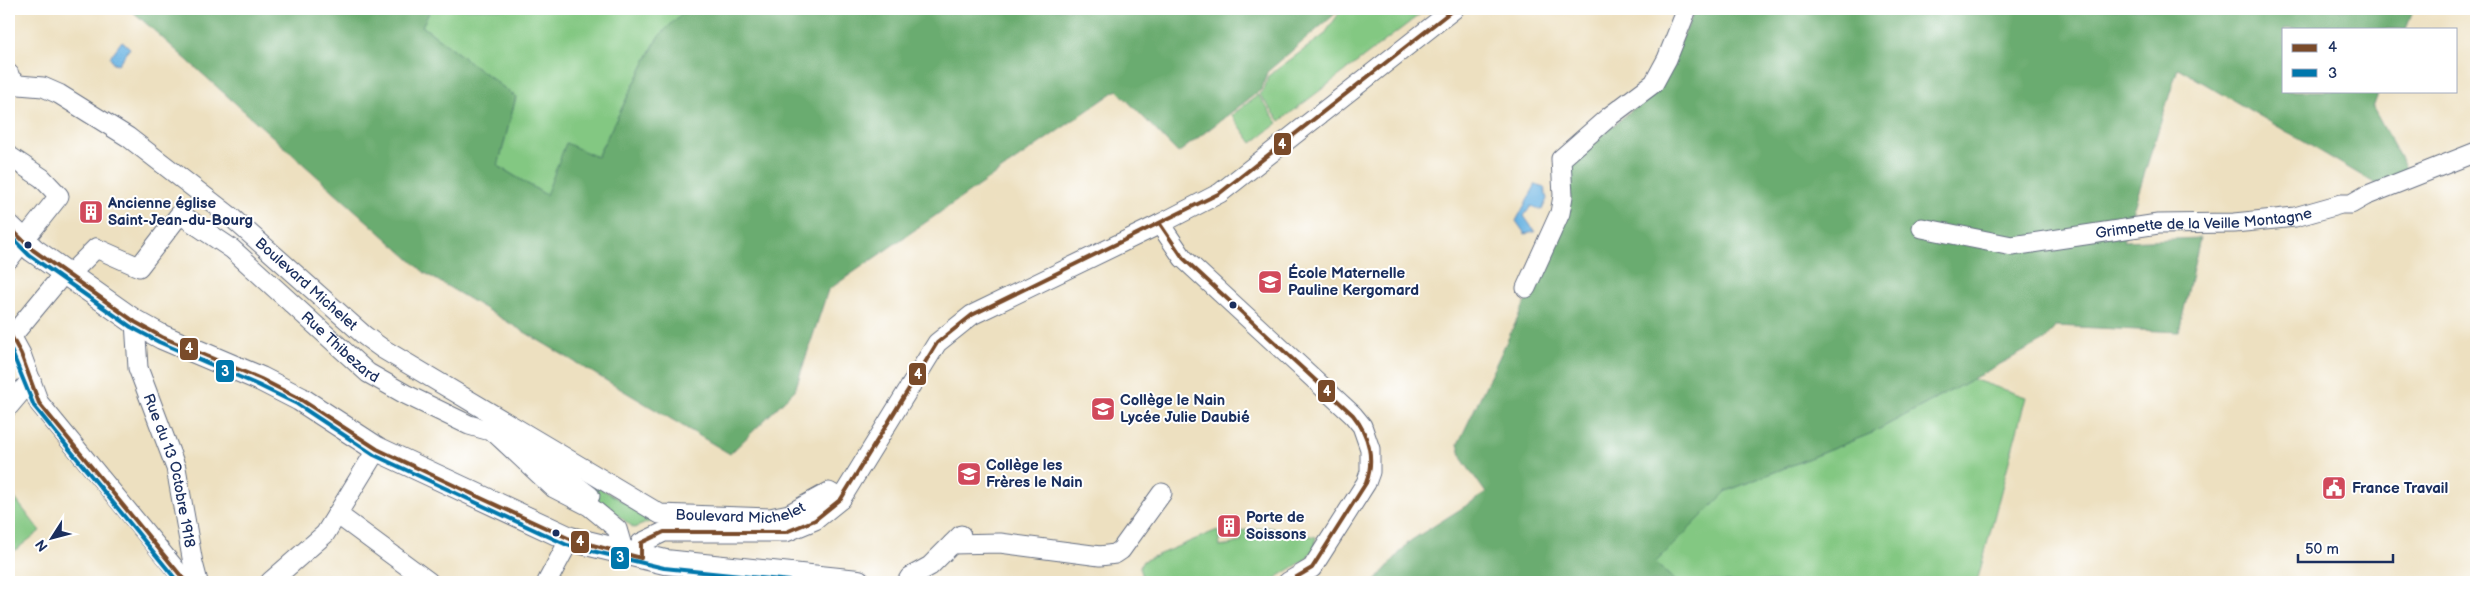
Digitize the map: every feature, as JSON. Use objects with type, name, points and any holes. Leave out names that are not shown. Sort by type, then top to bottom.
[{"type":"main road","points":[[14,242],[73,278],[135,322],[162,337],[269,383],[300,399],[377,449],[570,539],[635,551],[858,582]]},
{"type":"street","points":[[635,551],[664,532],[786,532],[815,520],[841,499],[938,343],[972,316],[1220,193],[1454,9]]},
{"type":"street","points":[[1526,288],[1560,213],[1563,196],[1561,159],[1610,116],[1654,83],[1667,59],[1687,9]]},
{"type":"street","name":"Boulevard Michelet","points":[[9,74],[10,79],[19,85],[43,87],[59,94],[128,137],[230,216],[370,340],[660,514],[770,518],[789,514],[829,492],[841,499]]},
{"type":"street","name":"Grimpette de la Veille Montagne","points":[[1922,228],[2012,246],[2158,224],[2234,223],[2295,217],[2341,204],[2351,204],[2365,196],[2476,152]]},
{"type":"street","points":[[9,156],[42,178],[59,196],[14,242]]},
{"type":"street","name":"Rue Thibezard","points":[[73,278],[96,248],[139,267],[180,214],[232,249],[297,305],[368,373],[405,394],[469,425],[494,432],[554,488],[589,506],[617,529],[635,551]]},
{"type":"street","points":[[1160,224],[1183,258],[1341,404],[1362,426],[1370,450],[1370,472],[1366,483],[1312,568],[1288,582]]},
{"type":"street","points":[[73,278],[10,334],[31,380],[39,403],[186,582]]},
{"type":"street","name":"Rue du 13 Octobre 1918","points":[[135,322],[136,361],[142,384],[176,468],[192,563],[198,582]]},
{"type":"street","points":[[9,406],[31,380]]},
{"type":"street","name":"Boulevard Michelet","points":[[507,422],[536,454],[593,498],[635,551]]},
{"type":"street","points":[[270,582],[325,534],[377,449]]},
{"type":"street","points":[[907,582],[910,577],[929,574],[958,536],[973,532],[1000,542],[1100,556],[1116,554],[1121,550],[1162,493]]},
{"type":"street","points":[[337,514],[429,582]]},
{"type":"street","points":[[547,582],[570,539]]},
{"type":"green space","points":[[130,9],[431,9],[422,26],[516,97],[498,166],[546,195],[566,143],[597,157],[658,37],[686,9],[1341,9],[1267,72],[1262,89],[1178,153],[1117,90],[828,290],[795,390],[730,454],[425,273]]},
{"type":"green space","points":[[431,9],[686,9],[658,37],[597,157],[546,195],[498,166],[516,97],[422,26]]},
{"type":"green space","points":[[1342,9],[1427,9],[1280,121],[1259,94],[1264,90],[1268,76],[1324,35]]},
{"type":"green space","points":[[1696,9],[1770,9],[1788,15],[1790,9],[2414,9],[2406,28],[2282,28],[2282,92],[2379,92],[2373,108],[2408,172],[2376,184],[2178,68],[2123,241],[2200,238],[2179,332],[2056,326],[2045,340],[1872,433],[1727,491],[1655,563],[1677,582],[1374,582],[1410,541],[1486,493],[1462,459],[1458,444],[1570,208],[1571,161],[1659,87]]},
{"type":"green space","points":[[1258,95],[1278,123],[1252,143],[1232,115]]},
{"type":"green space","points":[[1972,379],[2026,397],[1977,582],[1677,582],[1655,563],[1727,491],[1872,433]]},
{"type":"green space","points":[[534,449],[654,520],[634,528]]},
{"type":"green space","points":[[14,497],[40,531],[9,555],[9,499]]},
{"type":"green space","points":[[1267,527],[1316,537],[1315,548],[1305,560],[1269,582],[1144,582],[1139,568],[1143,561],[1218,530],[1220,547],[1241,542],[1239,531]]},
{"type":"water","points":[[122,41],[130,48],[118,64],[113,63],[110,57]]},
{"type":"water","points":[[1536,184],[1544,187],[1547,199],[1542,210],[1531,206],[1524,216],[1535,232],[1525,234],[1516,221]]},
{"type":"transit line","name":"4","points":[[9,227],[33,250],[135,322],[162,337],[261,379],[300,399],[377,449],[483,499],[570,539],[641,558],[641,543],[664,532],[786,532],[815,520],[841,499],[937,343],[972,315],[1220,193],[1454,9]]},
{"type":"transit line","name":"4","points":[[1160,224],[1183,258],[1353,415],[1367,439],[1370,465],[1366,483],[1312,568],[1288,582]]},
{"type":"transit line","name":"3","points":[[9,235],[29,255],[131,327],[159,342],[297,404],[374,455],[567,545],[664,568],[800,582]]},
{"type":"transit line","name":"4","points":[[9,332],[21,354],[39,403],[186,582]]},
{"type":"transit line","name":"3","points":[[9,345],[34,406],[178,582]]},
{"type":"place","name":"Ancienne église Saint-Jean-du-Bourg","points":[[91,212]]},
{"type":"place","name":"École Maternelle Pauline Kergomard","points":[[1270,282]]},
{"type":"place","name":"Collège le Nain Lycée Julie Daubié","points":[[1103,409]]},
{"type":"place","name":"Collège les Frères le Nain","points":[[969,474]]},
{"type":"place","name":"France Travail","points":[[2334,488]]},
{"type":"place","name":"Porte de Soissons","points":[[1229,526]]}]
